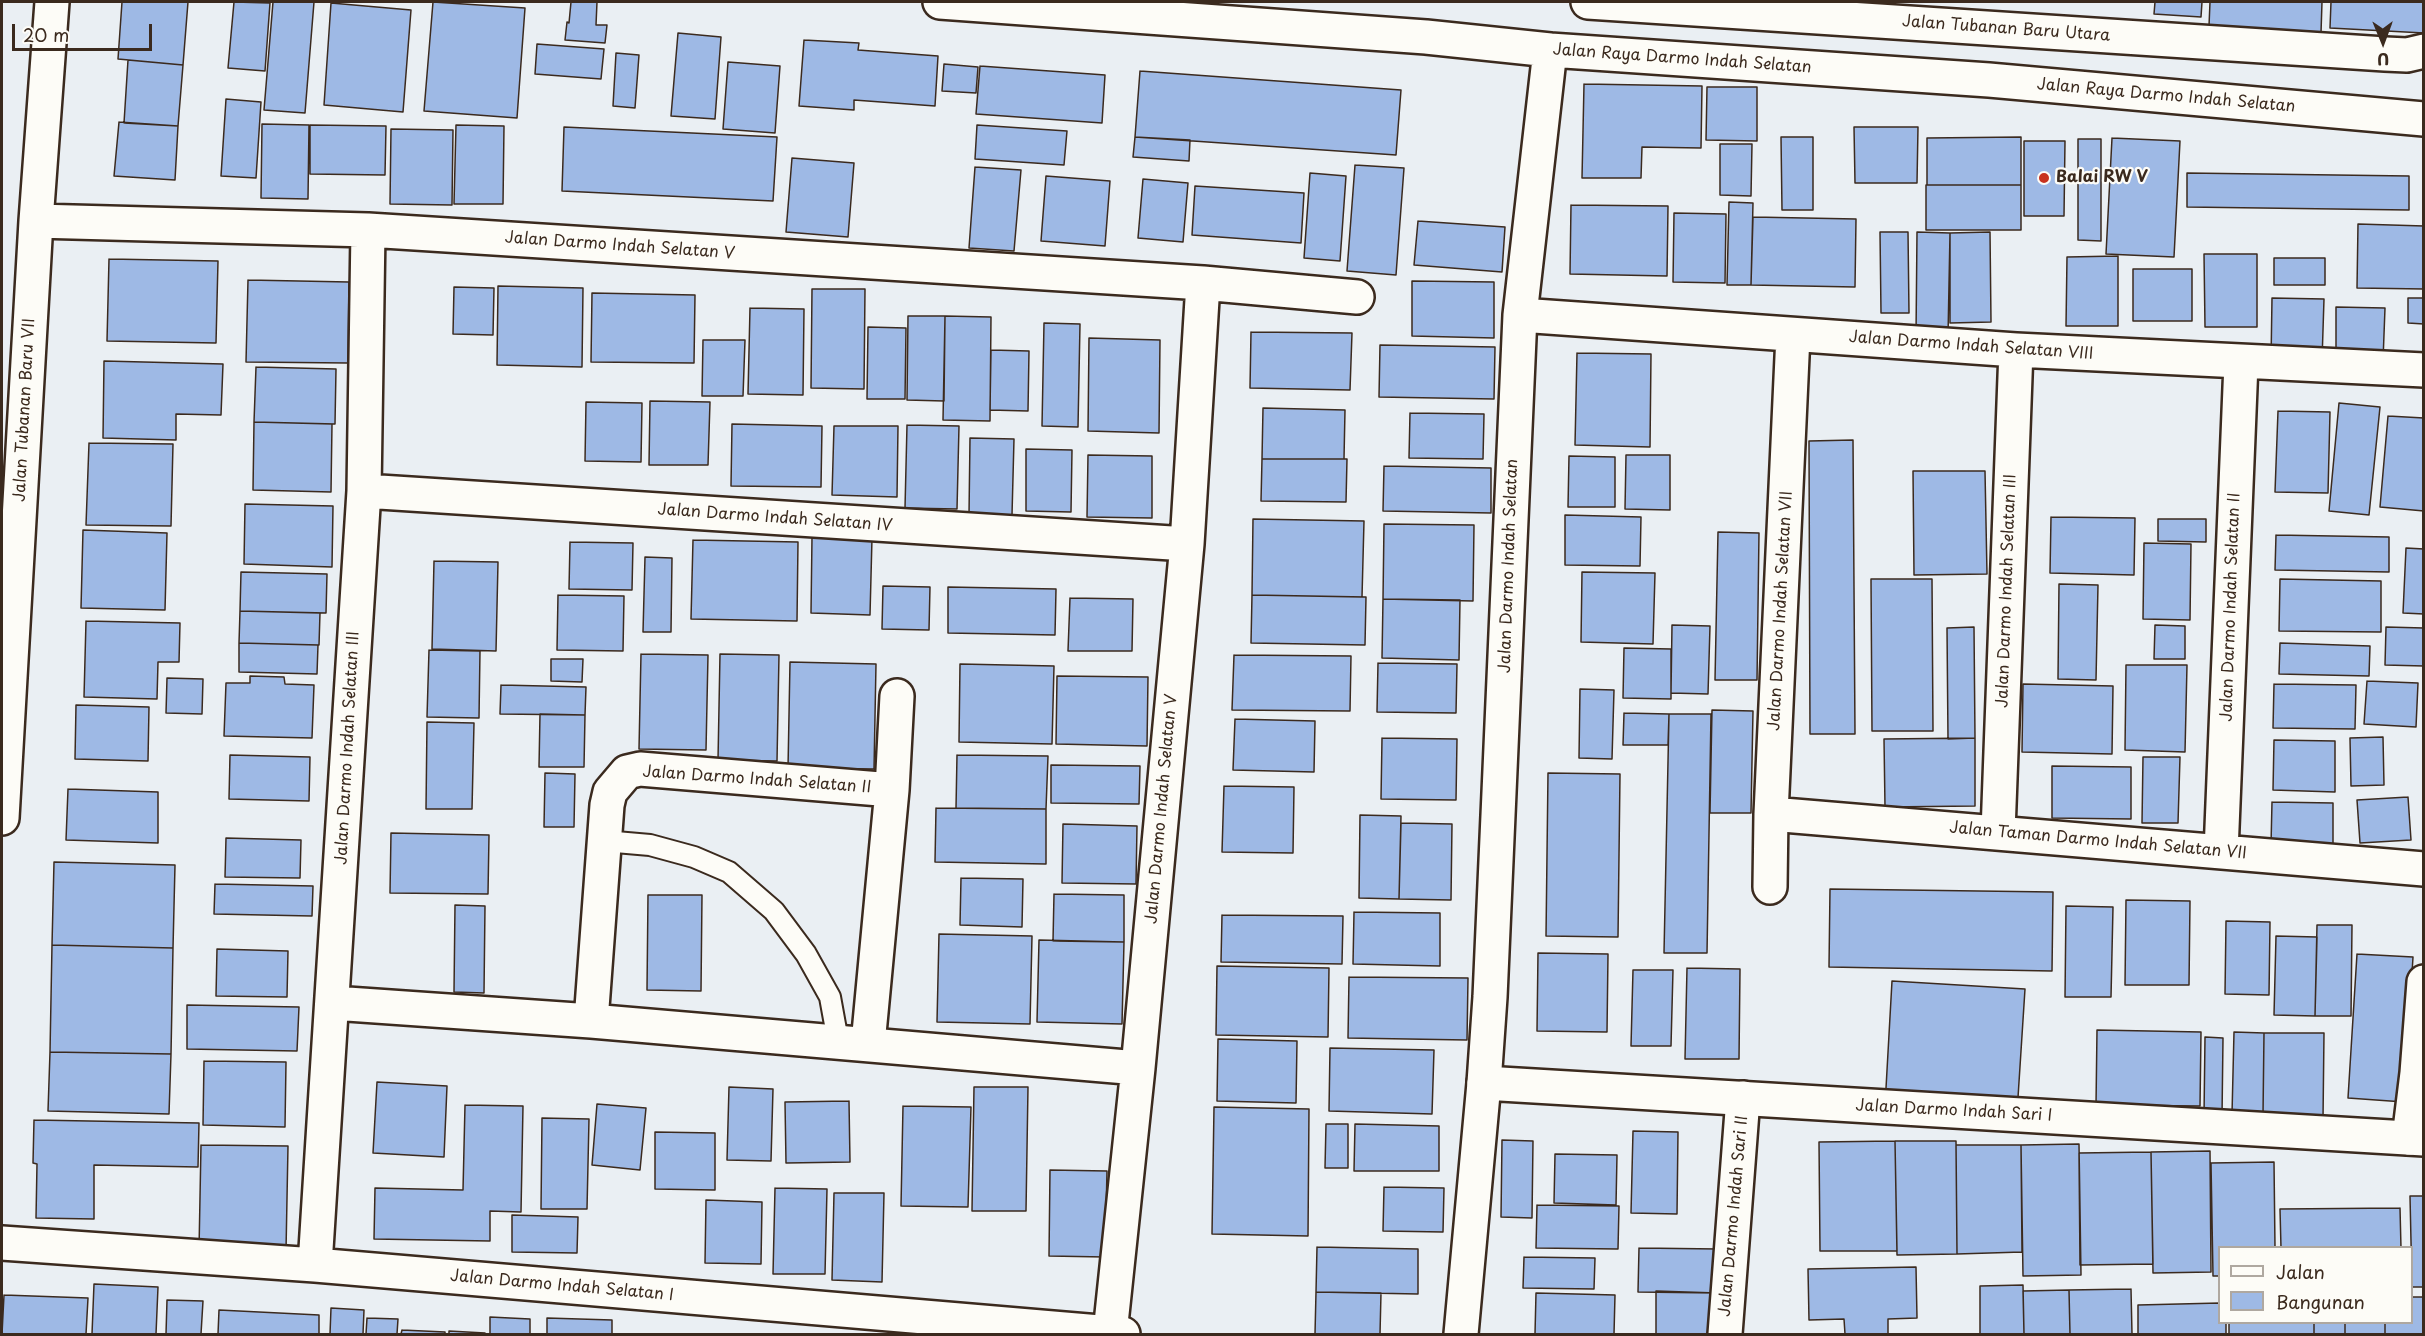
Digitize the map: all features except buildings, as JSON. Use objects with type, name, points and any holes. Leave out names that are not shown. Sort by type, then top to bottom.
[{"type":"street","name":"Jalan Tubanan Baru VII","points":[[2,818],[36,221],[52,2]]},
{"type":"street","name":"Jalan Raya Darmo Indah Selatan","points":[[940,2],[1426,37],[1550,50],[1989,80],[2424,119]]},
{"type":"street","name":"Jalan Tubanan Baru Utara","points":[[1588,2],[2385,54],[2407,55],[2424,51]]},
{"type":"street","name":"Jalan Darmo Indah Selatan","points":[[1484,1083],[1490,997],[1520,315],[1550,50]]},
{"type":"street","name":"Jalan Darmo Indah Selatan V","points":[[36,221],[368,230],[1203,283],[1357,297]]},
{"type":"street","name":"Jalan Darmo Indah Selatan III","points":[[315,1265],[364,491],[368,230]]},
{"type":"street","name":"Jalan Darmo Indah Selatan V","points":[[1116,1334],[1138,1068],[1187,544],[1203,283]]},
{"type":"street","name":"Jalan Darmo Indah Selatan VIII","points":[[1520,315],[2016,350],[2241,363],[2424,370]]},
{"type":"street","name":"Jalan Darmo Indah Selatan VII","points":[[1770,886],[1793,335]]},
{"type":"street","name":"Jalan Darmo Indah Selatan III","points":[[1998,831],[2016,350]]},
{"type":"street","name":"Jalan Darmo Indah Selatan II","points":[[2221,852],[2241,363]]},
{"type":"street","name":"Jalan Darmo Indah Selatan IV","points":[[364,491],[1187,544]]},
{"type":"street","name":"Jalan Darmo Indah Selatan II","points":[[853,1042],[892,790],[897,696]]},
{"type":"street","name":"Jalan Darmo Indah Selatan II","points":[[591,1021],[604,841],[610,792],[627,772],[640,769],[892,790]]},
{"type":"street","name":"Jalan Taman Darmo Indah Selatan VII","points":[[1772,814],[1998,831],[2424,869]]},
{"type":"street","points":[[2416,1139],[2417,1073],[2424,982]]},
{"type":"street","points":[[333,1003],[853,1042],[1138,1068]]},
{"type":"street","name":"Jalan Darmo Indah Sari I","points":[[1484,1083],[2416,1139]]},
{"type":"street","points":[[1461,1335],[1484,1083]]},
{"type":"street","name":"Jalan Darmo Indah Sari II","points":[[1725,1335],[1743,1098]]},
{"type":"street","name":"Jalan Darmo Indah Selatan I","points":[[2,1243],[315,1265],[1116,1334]]},
{"type":"lane","points":[[604,841],[650,845],[694,857],[729,872],[774,911],[807,954],[853,1042]]},
{"type":"place","name":"Balai RW V","points":[[2044,178]]}]
